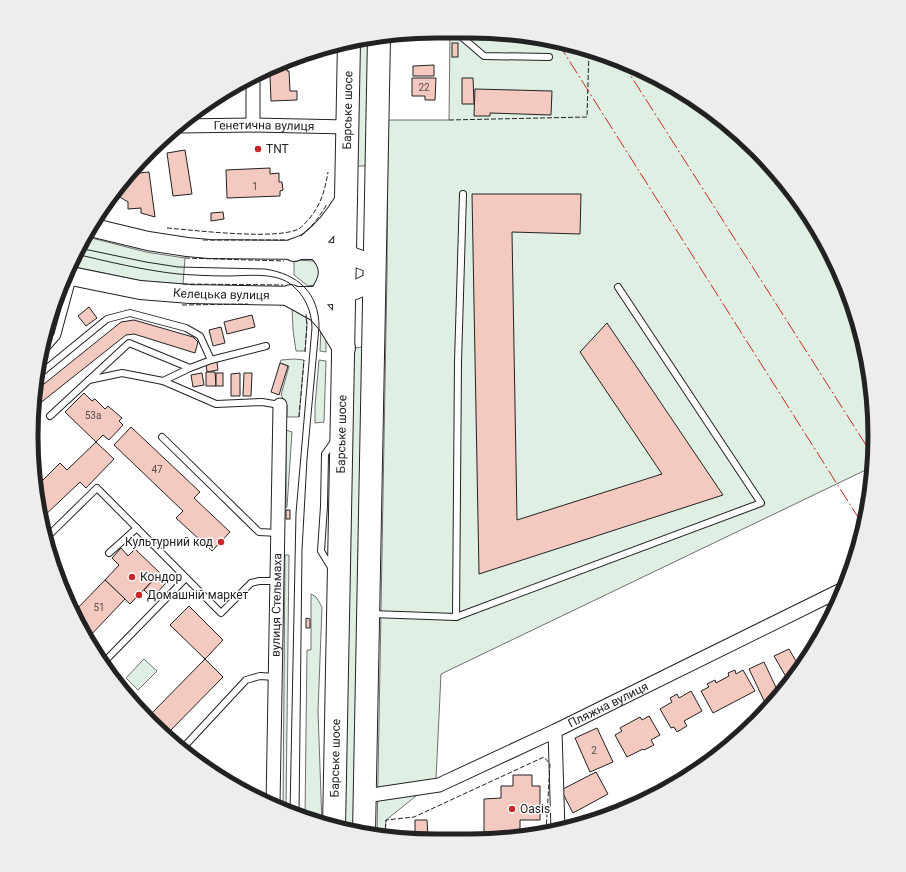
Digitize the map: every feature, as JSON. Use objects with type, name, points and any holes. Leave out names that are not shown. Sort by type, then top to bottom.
[{"type":"highway","points":[[364,827],[379,42]]},
{"type":"highway","name":"Барське шосе","points":[[334,820],[340,581],[349,48]]},
{"type":"highway","points":[[294,250],[310,243],[326,230],[346,205],[350,215],[354,219],[360,221],[367,220],[376,212]]},
{"type":"highway","points":[[291,296],[318,311],[328,322],[344,348],[353,339],[359,338],[365,340],[373,349]]},
{"type":"main road","points":[[96,229],[148,241],[187,248],[316,250],[346,254],[375,272]]},
{"type":"main road","points":[[316,250],[322,255],[328,269],[326,284],[318,296]]},
{"type":"main road","name":"Келецька вулиця","points":[[72,276],[140,290],[190,294],[318,296],[354,290],[375,272]]},
{"type":"street","points":[[252,83],[253,125]]},
{"type":"street","name":"Генетична вулиця","points":[[187,126],[253,125],[348,127]]},
{"type":"street","name":"вулиця Стельмаха","points":[[273,799],[280,405]]},
{"type":"street","name":"Пляжна вулиця","points":[[365,796],[439,784],[555,731],[836,592]]},
{"type":"street","points":[[555,731],[558,824]]},
{"type":"lane","points":[[463,38],[484,56],[549,57]]},
{"type":"lane","points":[[456,617],[458,362],[463,194]]},
{"type":"lane","points":[[49,345],[57,336],[69,283]]},
{"type":"lane","points":[[368,614],[456,617],[761,503],[618,287]]},
{"type":"lane","points":[[44,371],[107,318],[130,314],[186,328],[200,336],[212,360]]},
{"type":"lane","points":[[50,416],[129,343],[190,368]]},
{"type":"lane","points":[[163,381],[190,368],[212,360],[266,346]]},
{"type":"lane","points":[[88,380],[122,373],[163,381],[216,404],[262,402],[280,405]]},
{"type":"lane","points":[[162,437],[260,532],[278,533]]},
{"type":"lane","points":[[50,533],[97,488],[221,613],[251,583],[259,581],[277,581]]},
{"type":"lane","points":[[110,553],[137,528]]},
{"type":"lane","points":[[107,659],[186,578]]},
{"type":"lane","points":[[186,745],[246,680],[260,676],[275,677]]},
{"type":"green space","points":[[450,38],[470,38],[522,41],[598,59],[622,68],[669,91],[712,120],[751,155],[786,194],[815,237],[838,284],[854,333],[865,384],[868,436],[866,470],[441,674],[436,780],[386,820],[385,831],[384,831],[377,830],[387,273],[388,120],[449,120]]},
{"type":"green space","points":[[379,42],[377,165],[347,167],[356,46]]},
{"type":"green space","points":[[91,238],[146,252],[185,258],[183,284],[142,281],[76,267]]},
{"type":"green space","points":[[294,260],[315,261],[322,269],[315,285],[308,286],[294,275]]},
{"type":"green space","points":[[292,306],[305,312],[307,324],[305,351],[296,351]]},
{"type":"green space","points":[[321,324],[326,335],[326,352],[320,351]]},
{"type":"green space","points":[[361,347],[365,352],[354,825],[342,822],[353,352],[355,348]]},
{"type":"green space","points":[[281,360],[304,360],[299,417],[287,417],[287,405],[281,395],[289,366],[280,363]]},
{"type":"green space","points":[[319,360],[326,361],[324,422],[315,423],[315,406]]},
{"type":"green space","points":[[286,430],[292,432],[286,508]]},
{"type":"green space","points":[[285,555],[289,555],[286,805],[283,804]]},
{"type":"green space","points":[[311,594],[316,597],[322,607],[318,711],[322,817],[305,812],[307,650],[311,650]]},
{"type":"green space","points":[[144,659],[157,671],[138,690],[126,678]]},
{"type":"building","points":[[452,43],[458,43],[458,57],[452,57]]},
{"type":"building","points":[[434,65],[434,76],[413,76],[413,66]]},
{"type":"building","points":[[287,67],[287,71],[289,71],[290,91],[297,91],[297,100],[271,101],[270,76],[267,76]]},
{"type":"building","points":[[412,78],[436,78],[435,100],[425,100],[425,96],[412,96]]},
{"type":"building","points":[[462,78],[473,78],[474,104],[462,104]]},
{"type":"building","points":[[475,89],[552,91],[551,115],[490,113],[490,116],[474,116]]},
{"type":"building","points":[[185,150],[192,194],[173,196],[167,153]]},
{"type":"building","points":[[270,168],[270,174],[279,173],[279,182],[282,182],[283,190],[280,191],[280,196],[227,198],[226,170]]},
{"type":"building","points":[[149,172],[155,217],[141,213],[141,208],[128,209],[128,202],[118,196],[138,173]]},
{"type":"building","points":[[472,194],[581,194],[580,234],[512,232],[517,520],[662,474],[580,352],[607,323],[723,495],[479,574]]},
{"type":"building","points":[[223,212],[224,219],[211,221],[211,213]]},
{"type":"building","points":[[89,307],[97,318],[86,326],[78,316]]},
{"type":"building","points":[[252,315],[255,327],[227,334],[224,322]]},
{"type":"building","points":[[134,320],[193,337],[198,342],[195,353],[134,334],[126,335],[39,404],[41,387],[121,322]]},
{"type":"building","points":[[221,327],[225,343],[213,346],[209,330]]},
{"type":"building","points":[[217,362],[218,370],[207,372],[206,364]]},
{"type":"building","points":[[280,363],[288,366],[279,395],[271,392]]},
{"type":"building","points":[[206,372],[215,372],[216,386],[206,386]]},
{"type":"building","points":[[202,373],[204,385],[193,387],[191,375]]},
{"type":"building","points":[[216,373],[223,373],[223,386],[216,386]]},
{"type":"building","points":[[240,373],[240,396],[231,396],[231,374]]},
{"type":"building","points":[[244,373],[252,373],[251,396],[243,396]]},
{"type":"building","points":[[84,393],[92,401],[95,399],[105,409],[108,406],[122,418],[119,421],[123,425],[109,440],[103,435],[96,442],[65,412]]},
{"type":"building","points":[[131,427],[200,492],[194,498],[230,532],[212,551],[176,518],[183,511],[114,445]]},
{"type":"building","points":[[96,442],[114,459],[86,488],[80,482],[46,514],[41,482],[60,463],[67,470]]},
{"type":"building","points":[[286,510],[290,510],[290,519],[286,519]]},
{"type":"building","name":"Кондор","points":[[121,548],[128,556],[135,549],[160,573],[130,604],[105,580],[119,565],[112,558]]},
{"type":"building","points":[[159,574],[167,582],[152,598],[144,590]]},
{"type":"building","points":[[105,580],[125,599],[91,635],[77,608]]},
{"type":"building","points":[[189,606],[223,640],[205,659],[170,625]]},
{"type":"building","points":[[306,618],[310,619],[310,628],[306,628]]},
{"type":"building","points":[[789,649],[797,663],[786,677],[774,656]]},
{"type":"building","points":[[205,659],[223,677],[170,731],[152,713]]},
{"type":"building","points":[[764,662],[777,689],[765,702],[749,669]]},
{"type":"building","points":[[735,670],[736,674],[743,670],[755,691],[713,713],[701,691],[709,687],[707,684],[715,680],[716,683],[729,676],[728,673]]},
{"type":"building","points":[[691,691],[702,711],[684,721],[687,726],[677,732],[674,727],[671,728],[660,709],[672,702],[670,698],[677,694],[679,698]]},
{"type":"building","points":[[649,716],[660,735],[651,740],[654,745],[627,757],[615,735],[622,731],[620,728],[640,717],[642,720]]},
{"type":"building","points":[[597,728],[613,762],[590,772],[575,738]]},
{"type":"building","points":[[596,772],[608,794],[573,813],[561,790]]},
{"type":"building","name":"Oasis","points":[[513,775],[532,775],[532,786],[540,786],[540,820],[520,820],[520,831],[484,833],[484,799],[501,798],[501,786],[513,786]]},
{"type":"building","points":[[415,820],[427,820],[428,834],[415,833]]},
{"type":"tram line","points":[[85,249],[178,267],[265,269],[287,275],[297,281],[311,295],[315,304],[319,327],[307,459],[302,550],[299,810]]},
{"type":"tram line","points":[[81,255],[139,268],[178,274],[220,276],[259,275],[275,277],[289,283],[294,287],[303,297],[309,309],[312,328],[296,513],[290,806]]},
{"type":"fence","points":[[449,120],[587,117],[589,56]]},
{"type":"fence","points":[[167,228],[236,234],[275,234],[290,232],[300,228],[317,208],[324,191],[328,172]]},
{"type":"fence","points":[[301,236],[316,221],[327,204]]},
{"type":"fence","points":[[203,240],[287,240]]},
{"type":"fence","points":[[185,258],[284,261]]},
{"type":"fence","points":[[183,284],[283,285]]},
{"type":"fence","points":[[182,305],[248,304]]},
{"type":"fence","points":[[305,352],[307,324],[306,314]]},
{"type":"fence","points":[[299,417],[304,360]]},
{"type":"fence","points":[[385,831],[386,820],[414,817],[544,757],[550,764],[546,826]]},
{"type":"power","points":[[562,49],[859,519]]},
{"type":"power","points":[[627,70],[868,447]]},
{"type":"place","name":"TNT","points":[[258,149]]},
{"type":"place","name":"Культурний код","points":[[221,542]]},
{"type":"place","name":"Кондор","points":[[132,577]]},
{"type":"place","name":"Домашній маркет","points":[[139,595]]},
{"type":"place","name":"Oasis","points":[[512,809]]}]
